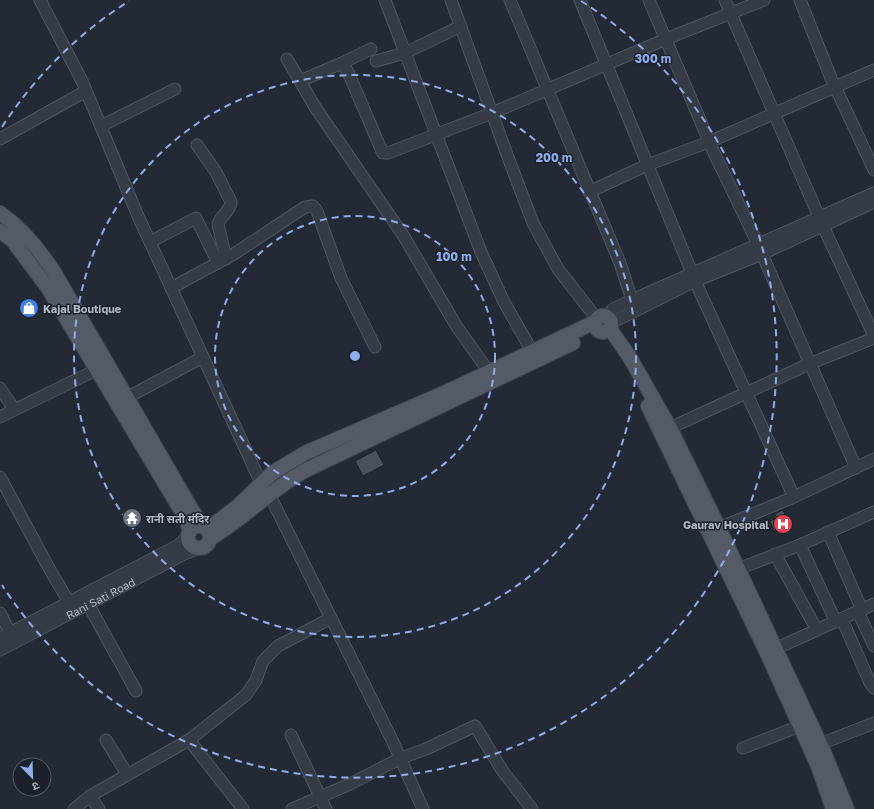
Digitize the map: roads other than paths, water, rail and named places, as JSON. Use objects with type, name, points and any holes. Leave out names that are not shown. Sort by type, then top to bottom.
[{"type":"main road","points":[[0,213],[25,233],[42,254],[128,397],[192,510],[207,531],[209,543],[200,548],[191,545],[182,511],[48,288],[32,264],[13,241],[0,231]]},
{"type":"main road","points":[[265,488],[288,479],[333,456],[548,356],[603,325]]},
{"type":"main road","points":[[189,533],[193,527],[207,531],[233,524],[265,488],[282,466],[305,454],[533,352],[603,325]]},
{"type":"main road","points":[[603,325],[629,356],[670,428],[719,528],[820,744],[847,809]]},
{"type":"main road","points":[[603,325],[626,364],[644,399],[800,726],[818,766],[833,809]]},
{"type":"street","points":[[40,0],[86,91],[150,242],[265,488],[400,758],[423,809]]},
{"type":"street","points":[[385,0],[481,252],[504,302],[533,352]]},
{"type":"street","points":[[451,0],[533,223],[558,269],[603,325]]},
{"type":"street","points":[[510,0],[546,90],[620,263],[632,300]]},
{"type":"street","points":[[580,0],[693,277],[794,497]]},
{"type":"street","points":[[649,0],[709,142],[760,249],[809,364],[856,468]]},
{"type":"street","points":[[670,428],[809,364],[874,337],[821,222],[725,0]]},
{"type":"street","points":[[342,63],[348,72],[383,153],[388,153],[492,114],[666,39],[764,0]]},
{"type":"street","points":[[800,0],[835,87],[874,170]]},
{"type":"street","points":[[376,61],[405,52],[461,26]]},
{"type":"street","points":[[300,81],[371,49]]},
{"type":"street","points":[[287,59],[315,107],[403,235],[457,327],[489,372]]},
{"type":"street","points":[[589,192],[647,165],[709,142],[874,70]]},
{"type":"street","points":[[101,126],[175,89]]},
{"type":"street","points":[[0,139],[86,91]]},
{"type":"street","points":[[197,145],[216,172],[231,202],[229,209],[218,224],[222,261]]},
{"type":"street","points":[[821,222],[874,193]]},
{"type":"street","points":[[603,325],[613,309],[632,300],[693,277],[821,222],[874,202]]},
{"type":"street","points":[[171,288],[222,261],[305,207],[313,206],[317,211],[341,278],[375,347]]},
{"type":"street","points":[[150,242],[196,218],[222,261]]},
{"type":"street","points":[[603,325],[693,277]]},
{"type":"street","points":[[128,397],[203,357]]},
{"type":"street","points":[[0,416],[96,370]]},
{"type":"street","points":[[0,388],[14,409]]},
{"type":"street","points":[[719,528],[794,497],[874,459]]},
{"type":"street","points":[[0,477],[50,570],[70,602]]},
{"type":"street","points":[[738,569],[800,545],[874,512]]},
{"type":"street","points":[[828,532],[874,646]]},
{"type":"street","points":[[0,613],[5,636],[179,545],[189,533]]},
{"type":"street","points":[[800,545],[870,683],[874,688]]},
{"type":"street","name":"Rani Sati Road","points":[[0,650],[184,554],[200,548]]},
{"type":"street","points":[[775,554],[817,630]]},
{"type":"street","points":[[88,604],[136,691]]},
{"type":"street","points":[[775,648],[839,621],[874,604]]},
{"type":"street","points":[[74,809],[90,796],[189,740],[246,695],[256,680],[263,661],[278,646],[331,618]]},
{"type":"street","points":[[820,744],[874,723]]},
{"type":"street","points":[[292,809],[400,758],[426,749],[475,726],[502,770],[532,809]]},
{"type":"street","points":[[744,748],[800,726]]},
{"type":"street","points":[[291,734],[322,796],[326,809]]},
{"type":"street","points":[[106,740],[127,774]]},
{"type":"street","points":[[189,740],[243,809]]},
{"type":"street","points":[[90,796],[99,809]]},
{"type":"place","name":"Kajal Boutique","points":[[29,308]]},
{"type":"place","name":"रानी सती मंदिर","points":[[132,518]]},
{"type":"place","name":"Gaurav Hospital","points":[[783,524]]}]
